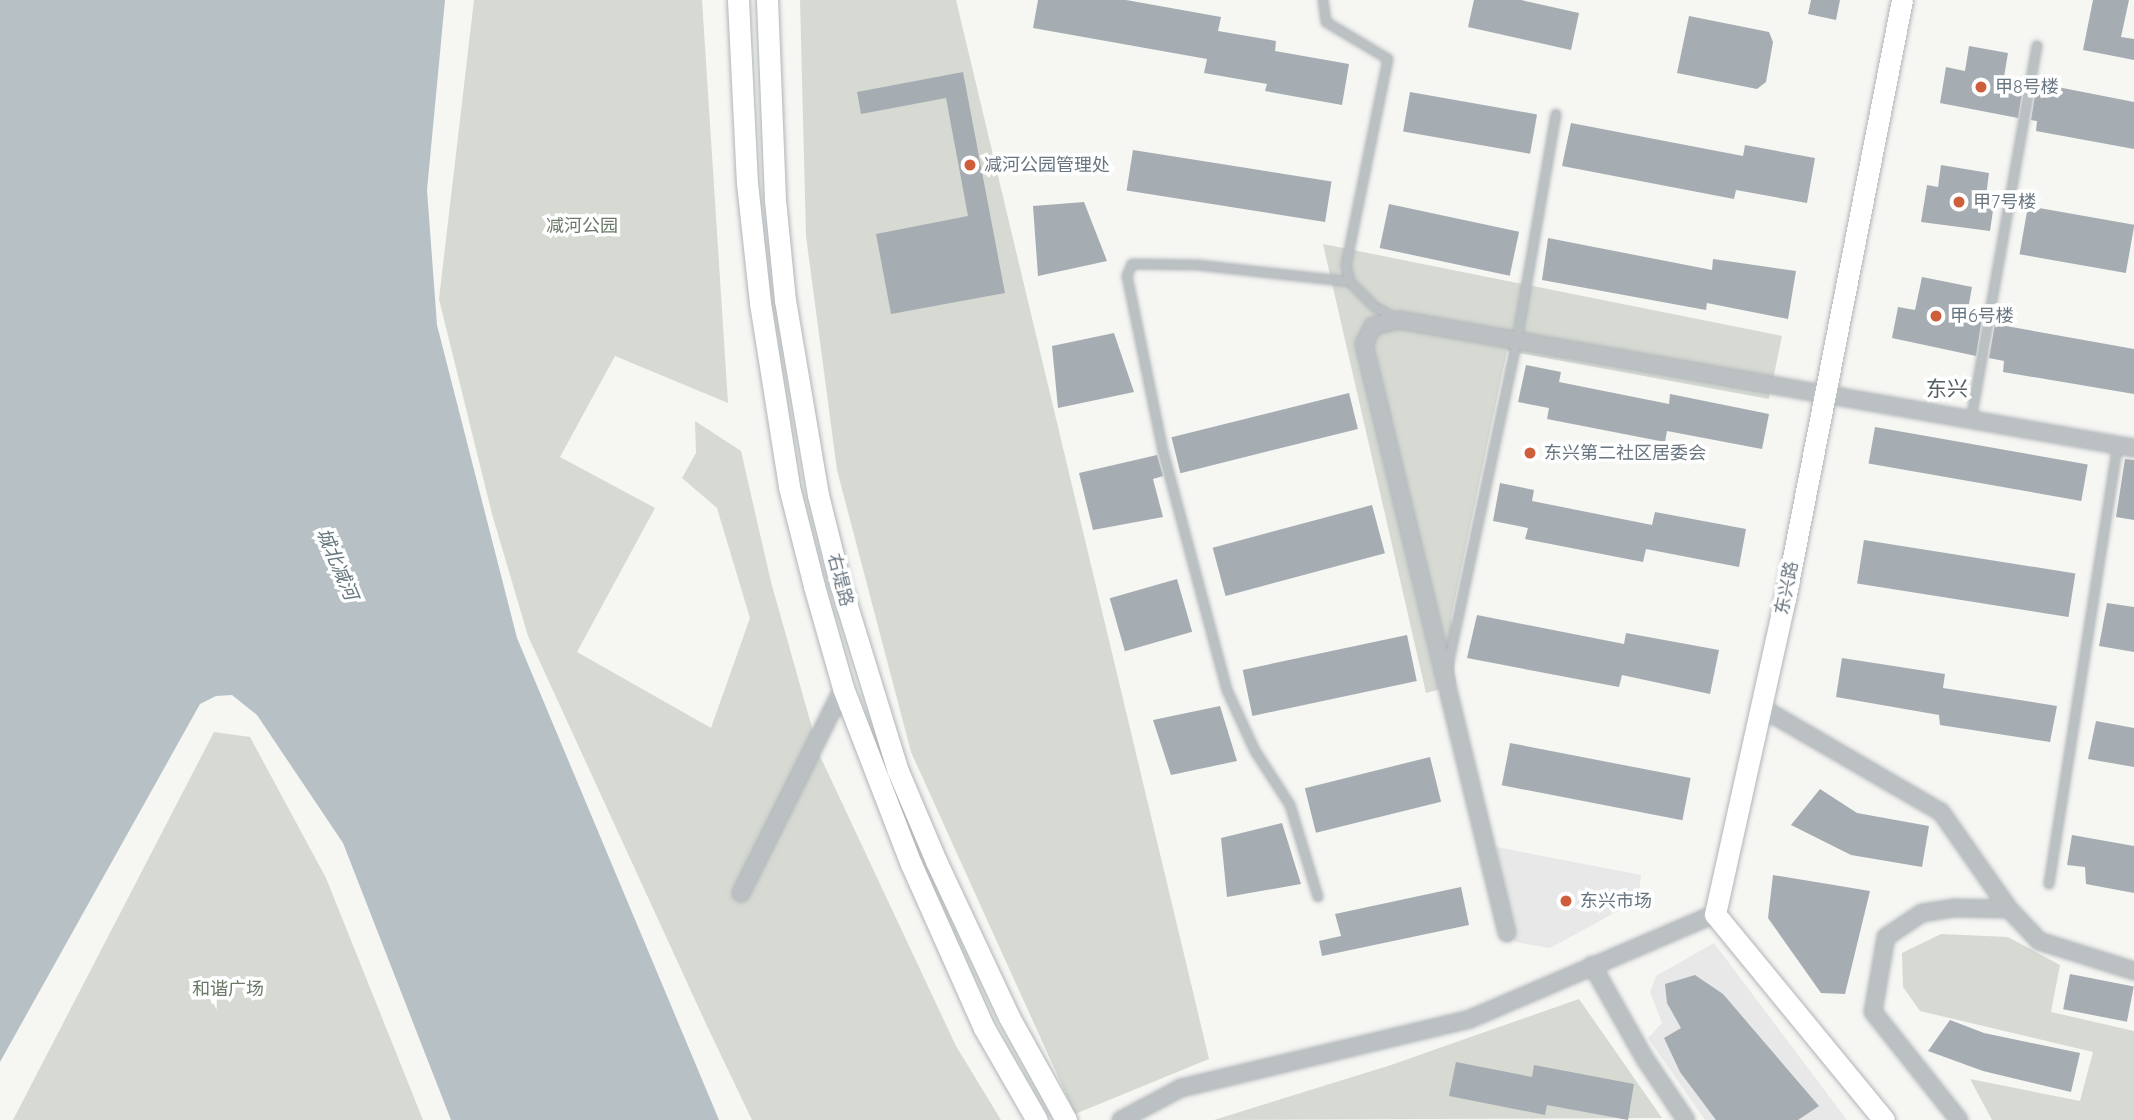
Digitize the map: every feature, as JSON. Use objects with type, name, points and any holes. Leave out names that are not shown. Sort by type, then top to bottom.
[{"type":"main road","name":"右堤路","points":[[738,0],[747,183],[760,303],[789,487],[843,688],[946,942],[984,1028],[1037,1120]]},
{"type":"main road","name":"右堤路","points":[[767,0],[775,200],[785,300],[818,495],[840,583],[898,771],[930,848],[1009,1017],[1066,1120]]},
{"type":"main road","name":"东兴路","points":[[1716,914],[1762,708],[1902,0]]},
{"type":"main road","points":[[1716,914],[1884,1120]]},
{"type":"street","points":[[1507,933],[1364,344],[1373,326],[1399,320],[2126,447]]},
{"type":"street","points":[[741,893],[843,688]]},
{"type":"street","points":[[1762,708],[1941,812],[2009,909],[2039,941],[2134,971]]},
{"type":"street","points":[[1959,1120],[1873,1012],[1886,937],[1922,914],[1955,908],[2009,909]]},
{"type":"street","points":[[1121,1120],[1181,1088],[1470,1018],[1716,914]]},
{"type":"street","points":[[1592,965],[1645,1059],[1686,1120]]},
{"type":"lane","points":[[1323,0],[1326,22],[1388,60],[1348,237],[1346,265],[1350,282],[1375,307],[1399,320]]},
{"type":"lane","points":[[1971,419],[2037,46]]},
{"type":"lane","points":[[1445,680],[1517,340],[1556,114]]},
{"type":"lane","points":[[1318,897],[1290,806],[1255,751],[1227,690],[1163,451],[1126,276],[1132,264],[1197,265],[1350,282]]},
{"type":"lane","points":[[2049,884],[2126,447]]},
{"type":"shaded area","points":[[1496,847],[1641,875],[1638,900],[1550,948],[1515,942]]},
{"type":"shaded area","points":[[1714,943],[1847,1120],[1705,1120],[1648,1038],[1662,1023],[1650,992],[1656,976]]},
{"type":"green space","name":"减河公园","points":[[474,0],[702,0],[728,403],[615,356],[560,457],[655,508],[577,652],[711,728],[750,618],[717,508],[682,478],[696,453],[695,421],[741,451],[771,582],[820,756],[956,1046],[1001,1120],[752,1120],[707,1026],[528,636],[492,514],[439,299]]},
{"type":"green space","points":[[800,0],[956,0],[1209,1059],[1075,1114],[911,752],[837,470],[806,236]]},
{"type":"green space","points":[[1323,244],[1782,336],[1769,399],[1507,351],[1451,618],[1456,685],[1426,693]]},
{"type":"green space","name":"和谐广场","points":[[214,732],[250,737],[326,878],[423,1120],[13,1120]]},
{"type":"green space","points":[[1941,934],[2008,937],[2060,965],[2051,1012],[2134,1031],[2134,1120],[1992,1120],[1970,1079],[2080,1101],[2093,1052],[1920,1011],[1903,987],[1902,953]]},
{"type":"green space","points":[[1579,999],[1662,1118],[1214,1120],[1391,1065]]},
{"type":"water","name":"城北减河","points":[[0,0],[445,0],[427,190],[437,325],[517,638],[719,1120],[451,1120],[343,843],[257,715],[232,695],[216,696],[200,704],[0,1062]]},
{"type":"building","points":[[1038,0],[1126,0],[1221,17],[1218,31],[1276,41],[1275,51],[1349,64],[1342,105],[1265,91],[1267,84],[1204,73],[1207,59],[1033,28]]},
{"type":"building","points":[[1474,0],[1521,0],[1579,13],[1571,50],[1468,27]]},
{"type":"building","points":[[1811,0],[1840,0],[1836,20],[1808,14]]},
{"type":"building","points":[[2093,0],[2129,0],[2121,37],[2134,39],[2134,60],[2083,50]]},
{"type":"building","points":[[1689,16],[1769,32],[1773,42],[1766,82],[1757,89],[1677,73]]},
{"type":"building","name":"甲8号楼","points":[[1969,46],[2008,53],[2004,77],[2024,80],[2018,118],[1940,103],[1946,67],[1965,71]]},
{"type":"building","name":"减河公园管理处","points":[[963,72],[1005,293],[891,314],[876,234],[968,216],[946,98],[861,114],[857,92]]},
{"type":"building","points":[[2037,83],[2134,102],[2134,149],[2036,131],[2037,121],[2031,120]]},
{"type":"building","points":[[1410,92],[1537,114],[1530,154],[1403,131]]},
{"type":"building","points":[[1571,123],[1743,156],[1745,145],[1815,158],[1807,203],[1736,190],[1734,199],[1562,166]]},
{"type":"building","points":[[1133,150],[1332,181],[1325,222],[1127,190]]},
{"type":"building","name":"甲7号楼","points":[[1941,165],[1989,173],[1986,196],[1995,197],[1990,231],[1921,222],[1927,185],[1938,187]]},
{"type":"building","points":[[1084,202],[1107,261],[1038,276],[1033,206]]},
{"type":"building","points":[[1389,204],[1519,232],[1510,276],[1380,248]]},
{"type":"building","points":[[2028,206],[2134,225],[2126,273],[2019,254]]},
{"type":"building","points":[[1548,238],[1712,270],[1713,259],[1796,271],[1788,319],[1707,303],[1706,310],[1542,280]]},
{"type":"building","name":"甲6号楼","points":[[1922,277],[1972,287],[1967,315],[1982,318],[1976,356],[1892,338],[1898,307],[1915,310]]},
{"type":"building","points":[[1995,324],[2134,349],[2134,394],[2003,372],[2004,361],[1989,358]]},
{"type":"building","points":[[1114,333],[1134,392],[1058,408],[1052,346]]},
{"type":"building","points":[[1526,365],[1561,372],[1559,382],[1669,404],[1670,394],[1769,414],[1762,449],[1667,431],[1665,442],[1547,419],[1549,408],[1518,402]]},
{"type":"building","points":[[1349,393],[1358,429],[1180,473],[1171,437]]},
{"type":"building","points":[[1875,427],[2088,465],[2081,501],[1869,463]]},
{"type":"building","points":[[1157,455],[1163,476],[1153,479],[1163,517],[1093,530],[1079,473]]},
{"type":"building","points":[[2125,459],[2134,460],[2134,520],[2116,517]]},
{"type":"building","points":[[1500,483],[1534,490],[1532,501],[1652,525],[1655,512],[1746,529],[1739,567],[1646,549],[1643,562],[1525,539],[1528,528],[1493,521]]},
{"type":"building","points":[[1372,505],[1385,553],[1226,596],[1213,548]]},
{"type":"building","points":[[1864,540],[2075,573],[2068,617],[1857,583]]},
{"type":"building","points":[[1177,579],[1192,632],[1125,651],[1110,598]]},
{"type":"building","points":[[2107,603],[2134,607],[2134,652],[2099,646]]},
{"type":"building","points":[[1477,615],[1624,644],[1626,633],[1719,650],[1710,694],[1622,675],[1619,687],[1467,658]]},
{"type":"building","points":[[1407,635],[1417,681],[1252,716],[1243,670]]},
{"type":"building","points":[[1842,658],[1945,674],[1943,688],[2057,706],[2050,742],[1940,725],[1939,715],[1836,697]]},
{"type":"building","points":[[1220,706],[1237,761],[1171,775],[1153,720]]},
{"type":"building","points":[[2096,721],[2134,728],[2134,767],[2088,759]]},
{"type":"building","points":[[1510,743],[1691,778],[1682,820],[1502,785]]},
{"type":"building","points":[[1430,757],[1441,802],[1316,833],[1305,788]]},
{"type":"building","points":[[1820,789],[1857,813],[1929,826],[1922,867],[1851,855],[1791,825]]},
{"type":"building","points":[[1282,823],[1301,884],[1227,897],[1221,838]]},
{"type":"building","points":[[2072,835],[2134,846],[2134,893],[2086,884],[2085,867],[2067,865]]},
{"type":"building","points":[[1773,875],[1870,891],[1845,994],[1821,993],[1768,918]]},
{"type":"building","points":[[1461,887],[1469,925],[1322,956],[1319,941],[1341,936],[1335,914]]},
{"type":"building","points":[[2070,974],[2134,986],[2127,1022],[2063,1009]]},
{"type":"building","points":[[1695,975],[1723,994],[1819,1106],[1798,1120],[1716,1120],[1680,1072],[1664,1038],[1681,1028],[1667,1003],[1665,984]]},
{"type":"building","points":[[1950,1020],[1984,1033],[2080,1053],[2071,1092],[1983,1071],[1928,1051]]},
{"type":"building","points":[[1456,1062],[1532,1077],[1534,1065],[1634,1084],[1628,1120],[1547,1105],[1545,1115],[1449,1096]]},
{"type":"place","name":"甲8号楼","points":[[1981,87]]},
{"type":"place","name":"减河公园管理处","points":[[970,165]]},
{"type":"place","name":"甲7号楼","points":[[1959,202]]},
{"type":"place","name":"甲6号楼","points":[[1936,316]]},
{"type":"place","name":"东兴第二社区居委会","points":[[1530,453]]},
{"type":"place","name":"东兴市场","points":[[1566,901]]},
{"type":"district","name":"东兴","points":[[1947,388]]}]
